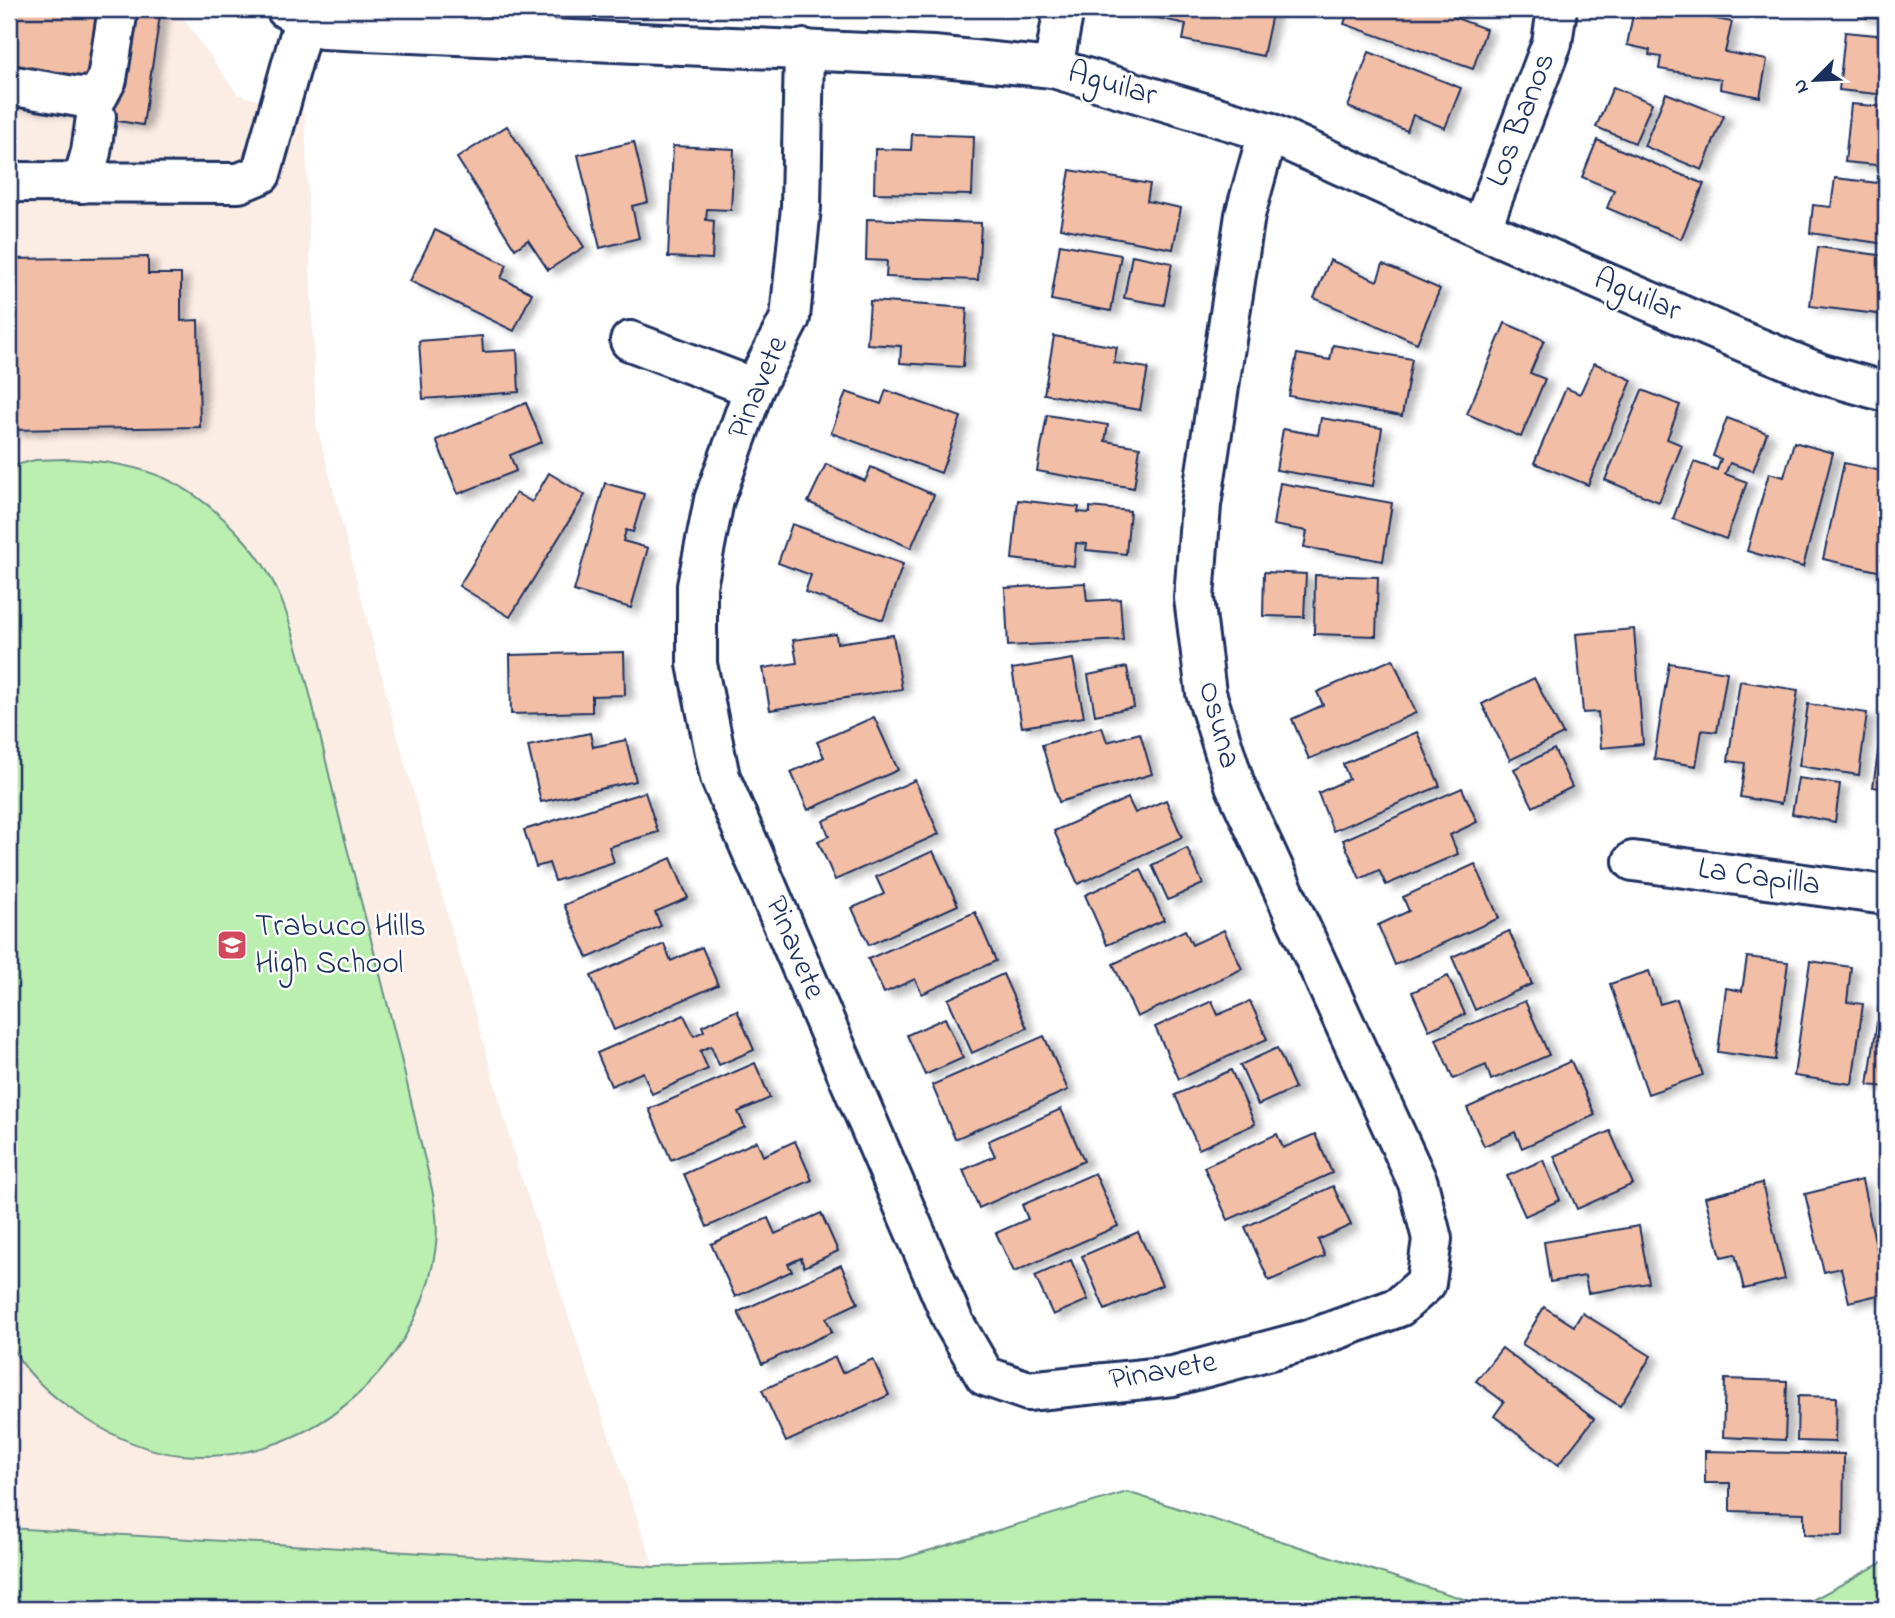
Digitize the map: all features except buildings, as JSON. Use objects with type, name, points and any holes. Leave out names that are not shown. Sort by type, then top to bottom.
[{"type":"street","points":[[9,85],[79,97],[98,96],[107,79],[118,9]]},
{"type":"street","points":[[1053,68],[1064,9]]},
{"type":"street","name":"Los Banos","points":[[1481,229],[1552,43],[1557,9]]},
{"type":"street","points":[[9,182],[239,183],[261,174],[295,14]]},
{"type":"street","name":"Aguilar","points":[[295,14],[322,29],[590,24],[804,49],[969,58],[1053,68],[1268,132],[1481,229],[1822,374],[1886,392]]},
{"type":"street","name":"Pinavete","points":[[804,49],[801,207],[790,318],[754,388],[715,500],[697,586],[697,664],[720,777],[954,1323],[985,1376],[1028,1391],[1172,1376],[1321,1336],[1399,1307],[1426,1283]]},
{"type":"street","points":[[82,183],[91,152],[96,117]]},
{"type":"street","name":"Osuna","points":[[1268,132],[1245,215],[1201,505],[1194,598],[1206,693],[1235,785],[1418,1183],[1432,1239],[1426,1283]]},
{"type":"street","points":[[631,341],[754,388]]},
{"type":"street","name":"La Capilla","points":[[1633,861],[1886,895]]},
{"type":"shaded area","name":"Trabuco Hills High School","points":[[9,9],[177,9],[237,94],[305,114],[316,423],[392,716],[520,1174],[654,1567],[9,1528]]},
{"type":"green space","points":[[66,459],[144,470],[186,490],[226,521],[246,542],[265,567],[275,586],[296,643],[311,700],[384,988],[435,1207],[437,1237],[424,1296],[405,1336],[379,1373],[347,1403],[311,1428],[270,1445],[226,1455],[168,1453],[130,1442],[105,1430],[72,1410],[41,1384],[23,1365],[9,1342],[9,467],[35,460]]},
{"type":"green space","points":[[1127,1492],[1495,1609],[9,1609],[9,1528],[654,1567],[897,1560]]},
{"type":"green space","points":[[1886,1559],[1886,1609],[1796,1609],[1883,1562]]},
{"type":"place","name":"Trabuco Hills High School","points":[[232,945]]}]
